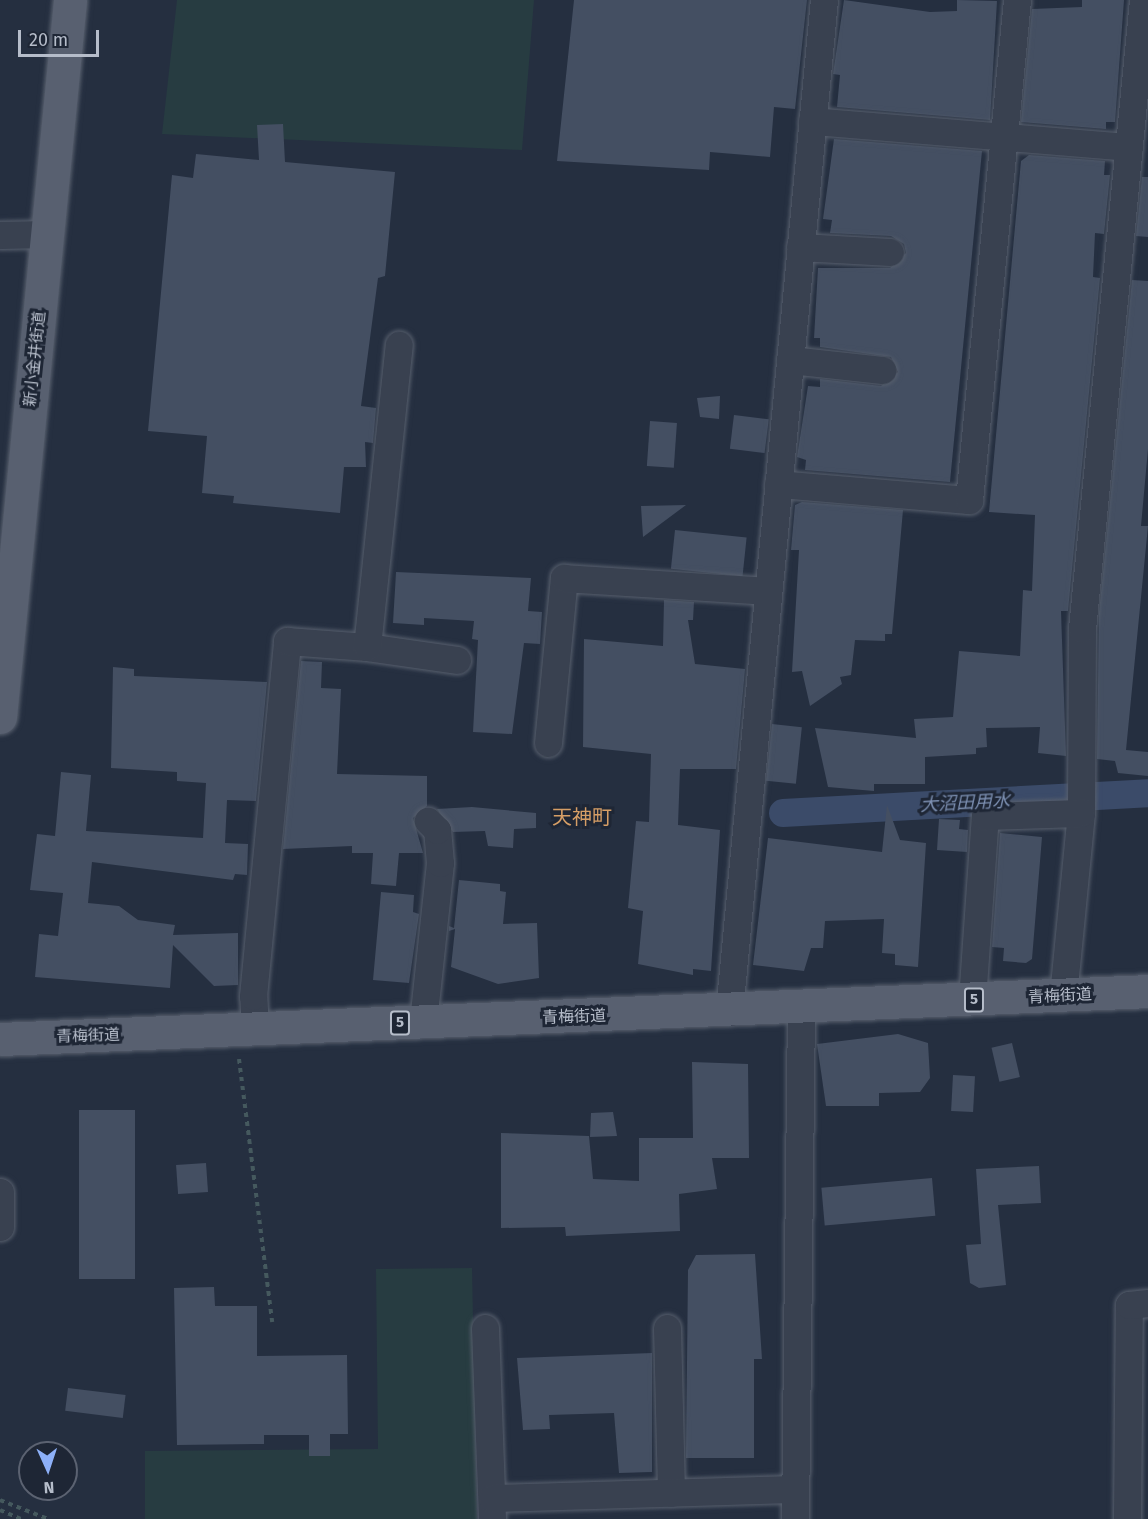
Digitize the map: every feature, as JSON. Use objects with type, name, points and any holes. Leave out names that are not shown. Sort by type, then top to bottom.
[{"type":"main road","name":"新小金井街道","points":[[0,717],[70,0]]},
{"type":"main road","name":"青梅街道","points":[[0,1039],[801,1009],[1148,991]]},
{"type":"street","points":[[729,1012],[824,0]]},
{"type":"street","points":[[778,484],[969,500],[1017,0]]},
{"type":"street","points":[[1063,996],[1080,810],[1077,778],[1082,628],[1143,0]]},
{"type":"street","points":[[812,121],[1129,147]]},
{"type":"street","points":[[0,235],[47,234]]},
{"type":"street","points":[[800,247],[890,252]]},
{"type":"street","points":[[367,647],[399,345]]},
{"type":"street","points":[[789,360],[882,370]]},
{"type":"street","points":[[548,743],[564,578],[768,591]]},
{"type":"street","points":[[255,1029],[253,996],[287,641],[367,647],[457,660]]},
{"type":"street","points":[[972,1000],[985,816],[1080,810]]},
{"type":"street","points":[[423,1022],[440,863],[437,830],[428,821]]},
{"type":"street","points":[[795,1519],[801,1009]]},
{"type":"street","points":[[0,1192],[0,1227]]},
{"type":"street","points":[[1127,1519],[1137,1459],[1129,1305],[1148,1303]]},
{"type":"street","points":[[485,1328],[492,1509],[671,1493],[795,1489]]},
{"type":"street","points":[[667,1328],[671,1493]]},
{"type":"path","points":[[239,1058],[272,1322]]},
{"type":"path","points":[[0,1500],[48,1519]]},
{"type":"path","points":[[0,1510],[21,1519]]},
{"type":"green space","points":[[177,0],[534,0],[522,150],[162,134]]},
{"type":"green space","points":[[472,1268],[477,1519],[145,1519],[145,1451],[378,1449],[376,1269]]},
{"type":"building","points":[[574,0],[807,0],[795,109],[774,107],[770,157],[710,152],[709,170],[557,161]]},
{"type":"building","points":[[844,0],[930,12],[957,11],[957,0],[997,1],[990,120],[837,107],[840,75],[833,74]]},
{"type":"building","points":[[1082,0],[1124,0],[1115,122],[1106,122],[1106,129],[1021,122],[1032,9],[1082,7]]},
{"type":"building","points":[[283,124],[285,162],[395,172],[385,276],[378,278],[361,406],[376,408],[373,443],[365,442],[366,467],[344,467],[340,513],[233,503],[234,496],[202,493],[207,436],[148,431],[172,175],[193,178],[196,154],[259,160],[257,125]]},
{"type":"building","points":[[834,139],[982,151],[950,482],[805,470],[806,460],[797,457],[808,386],[820,387],[820,379],[881,386],[898,372],[891,357],[820,347],[820,338],[814,338],[818,268],[890,268],[906,253],[904,244],[891,236],[830,233],[832,220],[823,219]]},
{"type":"building","points":[[1029,155],[1105,161],[1104,175],[1110,175],[1104,234],[1095,233],[1093,277],[1100,278],[1068,611],[1061,611],[1066,756],[1038,753],[1040,727],[986,728],[987,747],[976,748],[976,754],[925,757],[925,784],[874,784],[874,791],[828,787],[815,728],[916,738],[914,719],[953,717],[959,651],[1020,656],[1023,590],[1032,591],[1035,515],[989,512],[1021,161]]},
{"type":"building","points":[[1142,177],[1148,177],[1148,237],[1136,236]]},
{"type":"building","points":[[1132,280],[1148,281],[1148,449],[1141,526],[1148,526],[1126,750],[1148,752],[1148,776],[1118,773],[1115,761],[1097,759],[1099,613]]},
{"type":"building","points":[[720,396],[719,419],[700,417],[697,398]]},
{"type":"building","points":[[734,415],[769,419],[765,453],[730,449]]},
{"type":"building","points":[[650,421],[677,423],[674,468],[647,466]]},
{"type":"building","points":[[802,502],[903,510],[892,634],[885,634],[885,641],[855,640],[851,675],[840,677],[842,684],[810,706],[802,671],[792,672],[799,550],[791,550],[795,505]]},
{"type":"building","points":[[686,505],[643,537],[641,506]]},
{"type":"building","points":[[675,530],[747,538],[743,576],[671,569]]},
{"type":"building","points":[[396,572],[531,578],[528,611],[542,612],[540,644],[524,643],[512,734],[473,732],[478,640],[472,639],[474,621],[424,618],[424,625],[393,623]]},
{"type":"building","points":[[664,600],[694,602],[693,620],[688,620],[695,664],[745,669],[736,769],[680,769],[678,825],[720,830],[711,971],[693,969],[693,975],[638,964],[643,911],[628,908],[636,821],[649,822],[651,754],[583,747],[584,639],[663,646]]},
{"type":"building","points":[[301,661],[322,662],[321,688],[341,689],[337,774],[427,776],[427,806],[413,818],[423,853],[399,853],[396,886],[371,884],[373,853],[352,853],[352,846],[283,849]]},
{"type":"building","points":[[113,667],[134,669],[134,676],[267,682],[256,801],[227,800],[225,843],[248,844],[247,875],[235,874],[233,880],[92,862],[88,903],[119,906],[138,920],[175,925],[173,935],[238,933],[238,985],[214,986],[173,945],[170,988],[35,977],[39,934],[58,936],[63,893],[30,890],[37,834],[55,836],[61,772],[91,775],[86,831],[203,838],[206,783],[177,781],[177,772],[111,768]]},
{"type":"building","points":[[772,724],[802,727],[796,784],[766,781]]},
{"type":"building","points":[[887,805],[900,840],[926,843],[918,967],[895,965],[895,954],[882,953],[884,919],[825,921],[823,948],[811,948],[804,971],[753,965],[768,838],[882,852]]},
{"type":"building","points":[[472,807],[536,813],[536,828],[514,829],[513,848],[488,846],[485,831],[453,832],[437,809]]},
{"type":"building","points":[[939,819],[960,820],[959,829],[968,830],[967,852],[937,850]]},
{"type":"building","points":[[1000,833],[1042,837],[1032,959],[1026,963],[1003,961],[1004,948],[992,947]]},
{"type":"building","points":[[459,880],[500,884],[500,891],[506,892],[503,924],[537,923],[539,978],[498,984],[451,967],[455,929],[449,931],[449,926],[454,928]]},
{"type":"building","points":[[381,892],[414,895],[413,912],[419,914],[409,983],[373,980]]},
{"type":"building","points":[[898,1034],[928,1043],[930,1078],[920,1092],[879,1093],[879,1106],[826,1106],[817,1044]]},
{"type":"building","points":[[1012,1043],[1020,1077],[999,1082],[992,1048]]},
{"type":"building","points":[[692,1062],[748,1064],[749,1158],[712,1158],[717,1189],[679,1194],[680,1231],[566,1236],[565,1227],[501,1228],[501,1133],[589,1136],[593,1179],[639,1181],[639,1138],[693,1138]]},
{"type":"building","points":[[953,1075],[975,1076],[973,1112],[951,1111]]},
{"type":"building","points":[[79,1110],[135,1110],[135,1279],[79,1279]]},
{"type":"building","points":[[613,1112],[617,1136],[590,1137],[591,1113]]},
{"type":"building","points":[[206,1163],[208,1192],[178,1194],[176,1165]]},
{"type":"building","points":[[1039,1166],[1041,1203],[998,1205],[1006,1285],[979,1288],[970,1283],[966,1245],[981,1244],[976,1169]]},
{"type":"building","points":[[932,1178],[935,1216],[825,1226],[821,1188]]},
{"type":"building","points":[[755,1254],[762,1359],[754,1359],[754,1458],[686,1458],[688,1270],[696,1255]]},
{"type":"building","points":[[214,1287],[215,1306],[257,1306],[257,1356],[347,1355],[348,1434],[330,1434],[330,1456],[309,1456],[309,1435],[264,1435],[264,1444],[177,1445],[174,1288]]},
{"type":"building","points":[[652,1353],[652,1472],[619,1473],[614,1413],[549,1415],[550,1429],[523,1430],[517,1358]]},
{"type":"building","points":[[68,1388],[126,1395],[123,1418],[65,1411]]},
{"type":"waterway","name":"大沼田用水","points":[[783,813],[1148,793]]},
{"type":"district","name":"天神町","points":[[582,817]]}]
